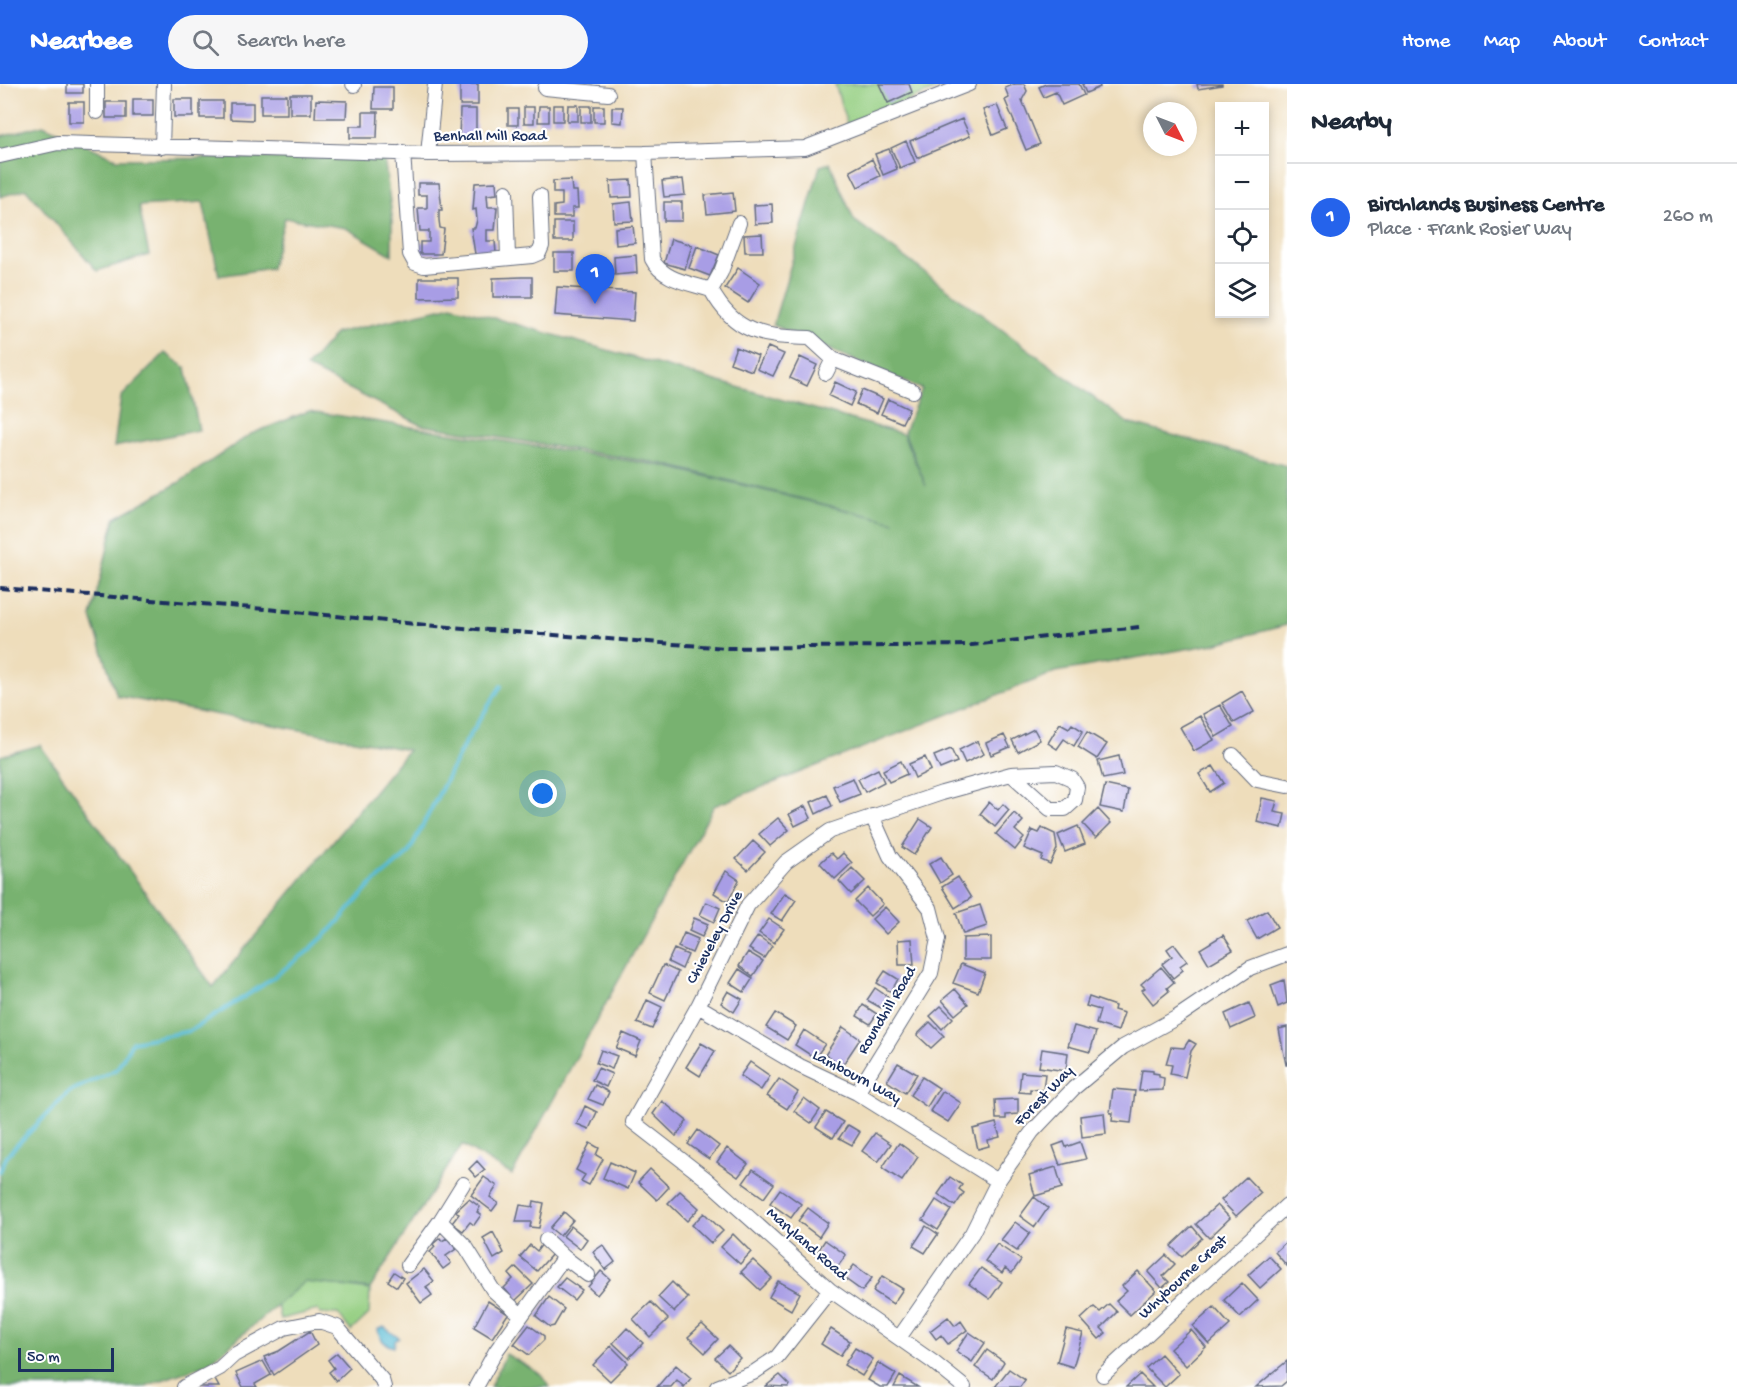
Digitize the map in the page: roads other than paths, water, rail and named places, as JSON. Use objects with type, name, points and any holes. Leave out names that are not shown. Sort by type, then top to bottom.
[{"type":"street","points":[[97,84],[97,112]]},
{"type":"street","points":[[162,147],[164,84]]},
{"type":"street","points":[[428,154],[435,84]]},
{"type":"street","name":"Benhall Mill Road","points":[[0,156],[58,143],[428,154],[645,153],[805,148],[969,84]]},
{"type":"street","points":[[545,88],[563,86],[608,94]]},
{"type":"street","points":[[403,152],[410,254],[415,263],[424,266],[532,256],[539,253],[542,246],[540,196]]},
{"type":"street","points":[[645,153],[652,259],[656,269],[667,276],[711,290],[722,310],[742,325],[769,337],[810,338],[833,359],[913,391]]},
{"type":"street","points":[[506,192],[508,258]]},
{"type":"street","points":[[711,290],[721,272],[739,223]]},
{"type":"street","points":[[826,373],[833,359]]},
{"type":"street","points":[[1233,755],[1257,780],[1287,786]]},
{"type":"street","name":"Chieveley Drive","points":[[633,1122],[698,1006],[748,905],[786,862],[830,831],[942,793],[1011,774]]},
{"type":"street","name":"Roundhill Road","points":[[857,1093],[931,973],[938,939],[930,908],[890,856],[872,816]]},
{"type":"street","name":"Forest Way","points":[[899,1338],[972,1233],[998,1181],[1032,1132],[1074,1088],[1123,1047],[1176,1018],[1250,968],[1287,954]]},
{"type":"street","name":"Lambourn Way","points":[[698,1006],[800,1066],[857,1093],[998,1181]]},
{"type":"street","name":"Maryland Road","points":[[633,1122],[705,1178],[830,1290],[964,1387]]},
{"type":"street","points":[[408,1265],[463,1184]]},
{"type":"street","name":"Whybourne Crest","points":[[1103,1375],[1287,1206]]},
{"type":"street","points":[[440,1221],[466,1247],[493,1290],[521,1315]]},
{"type":"street","points":[[546,1240],[588,1275]]},
{"type":"street","points":[[476,1387],[496,1350],[564,1257]]},
{"type":"street","points":[[717,1387],[753,1372],[777,1357],[830,1290]]},
{"type":"street","points":[[184,1387],[220,1368],[234,1355],[285,1328],[319,1321],[338,1327],[382,1380],[384,1387]]},
{"type":"water","points":[[384,1327],[399,1338],[395,1341],[394,1347],[385,1343],[379,1335],[378,1329]]},
{"type":"waterway","points":[[0,1171],[8,1154],[69,1092],[117,1069],[132,1042],[190,1031],[263,985],[307,952],[333,928],[370,886],[408,854],[465,743],[501,686]]},
{"type":"railway","points":[[0,588],[266,609],[436,626],[727,648],[972,645],[1139,627]]},
{"type":"place","name":"Birchlands Business Centre","points":[[595,304]]}]
